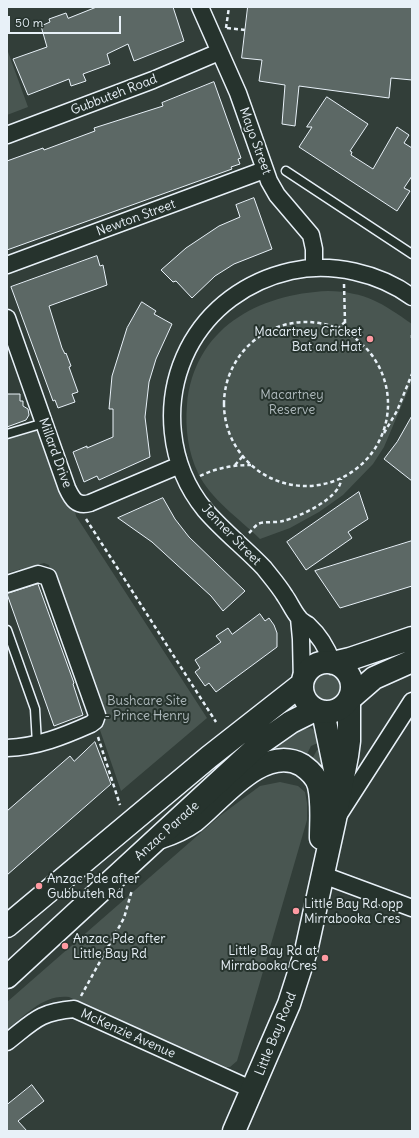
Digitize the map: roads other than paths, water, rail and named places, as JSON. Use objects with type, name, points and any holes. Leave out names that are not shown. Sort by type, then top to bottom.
[{"type":"main road","points":[[7,926],[214,752],[302,684],[306,674],[313,667],[322,663],[332,663],[350,659],[412,638]]},
{"type":"main road","points":[[302,684],[305,699],[319,711],[337,711],[374,678],[386,670],[412,660]]},
{"type":"main road","points":[[332,663],[342,667],[350,676],[353,687],[350,700]]},
{"type":"main road","name":"Little Bay Road","points":[[233,1130],[253,1090],[297,980],[323,875],[350,741],[350,700]]},
{"type":"main road","name":"Little Bay Road","points":[[319,711],[340,791]]},
{"type":"main road","name":"Anzac Parade","points":[[7,977],[262,743],[291,722],[319,711]]},
{"type":"main road","points":[[158,839],[191,823],[233,785],[251,772],[271,762],[292,762],[308,770],[319,784],[321,800],[321,846],[323,875]]},
{"type":"street","name":"Mayo Street","points":[[200,7],[240,99],[264,170],[278,195],[311,235],[314,249],[314,268]]},
{"type":"street","name":"Gubbuteh Road","points":[[7,135],[153,80],[219,52]]},
{"type":"street","name":"Newton Street","points":[[7,265],[264,170]]},
{"type":"street","name":"Jenner Street","points":[[332,663],[323,641],[299,618],[272,578],[197,500],[180,465],[172,429],[173,400],[180,369],[196,336],[221,306],[249,286],[282,273],[314,268],[343,270],[379,279],[412,297]]},
{"type":"street","name":"Millard Drive","points":[[7,318],[67,488],[75,502],[82,505],[90,503],[180,465]]},
{"type":"street","points":[[7,584],[38,574],[48,577],[96,712],[96,718],[93,723],[61,737],[24,747],[7,748]]},
{"type":"street","name":"Jenner Street","points":[[299,618],[302,684]]},
{"type":"street","name":"Little Bay Road","points":[[335,819],[412,701]]},
{"type":"street","points":[[323,875],[412,908]]},
{"type":"street","name":"McKenzie Avenue","points":[[7,1042],[41,1015],[54,1011],[74,1009],[253,1090]]},
{"type":"lane","points":[[286,171],[412,254]]},
{"type":"lane","points":[[7,434],[44,423]]},
{"type":"lane","points":[[7,630],[35,708],[37,744]]},
{"type":"place","name":"Macartney Cricket Bat and Hat","points":[[370,339]]},
{"type":"place","name":"Anzac Pde after Gubbuteh Rd","points":[[39,886]]},
{"type":"place","name":"Little Bay Rd opp Mirrabooka Cres","points":[[296,911]]},
{"type":"place","name":"Anzac Pde after Little Bay Rd","points":[[65,946]]},
{"type":"place","name":"Little Bay Rd at Mirrabooka Cres","points":[[325,958]]},
{"type":"park label","name":"Macartney Reserve","points":[[292,402]]},
{"type":"park label","name":"Bushcare Site - Prince Henry","points":[[147,708]]}]
